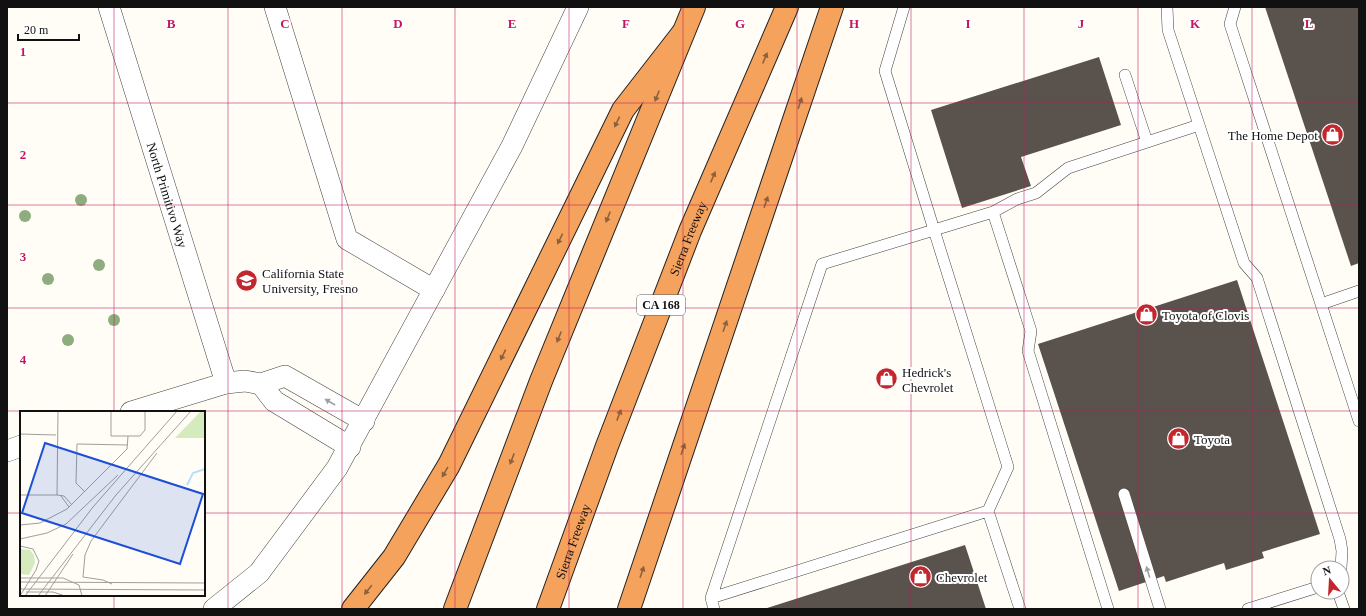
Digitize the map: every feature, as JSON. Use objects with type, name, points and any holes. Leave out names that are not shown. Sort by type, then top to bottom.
[{"type":"highway","points":[[455,609],[541,381],[694,7]]},
{"type":"highway","name":"Sierra Freeway","points":[[548,609],[607,446],[690,231],[787,7]]},
{"type":"highway","points":[[629,609],[832,7]]},
{"type":"highway","points":[[353,609],[394,557],[449,465],[623,110],[682,34]]},
{"type":"highway","points":[[559,609],[607,446]]},
{"type":"street","name":"North Primitivo Way","points":[[109,7],[226,383]]},
{"type":"street","points":[[275,7],[347,239],[434,290]]},
{"type":"street","points":[[214,609],[259,573],[337,468],[350,447],[512,146],[578,7]]},
{"type":"street","points":[[134,411],[226,383],[246,381],[261,384],[285,376],[364,421]]},
{"type":"street","points":[[261,384],[274,401],[350,447]]},
{"type":"street","points":[[7,451],[20,446]]},
{"type":"lane","points":[[904,7],[885,71],[1008,467],[988,511],[1020,609]]},
{"type":"lane","points":[[1167,7],[1168,30],[1244,263],[1257,278],[1340,539],[1342,560]]},
{"type":"lane","points":[[1235,7],[1230,24],[1359,420]]},
{"type":"lane","points":[[1125,75],[1147,142]]},
{"type":"lane","points":[[714,609],[711,598],[822,264],[993,212],[1017,200],[1036,193],[1068,168],[1199,125]]},
{"type":"lane","points":[[993,212],[1031,331],[1028,351],[1108,609]]},
{"type":"lane","points":[[1321,304],[1359,291]]},
{"type":"lane","points":[[1124,494],[1160,609]]},
{"type":"lane","points":[[711,598],[988,511]]},
{"type":"lane","points":[[1248,609],[1310,590]]},
{"type":"building","name":"The Home Depot","points":[[1265,7],[1359,7],[1359,263],[1351,266]]},
{"type":"building","points":[[1099,57],[1121,125],[1021,157],[1031,186],[962,208],[931,110]]},
{"type":"building","name":"Toyota","points":[[1237,280],[1320,534],[1262,552],[1264,558],[1226,570],[1224,563],[1166,582],[1164,576],[1119,591],[1038,344]]},
{"type":"building","name":"Chevrolet","points":[[965,545],[986,609],[764,609]]},
{"type":"place","name":"The Home Depot","points":[[1333,135]]},
{"type":"place","name":"California State University, Fresno","points":[[247,280]]},
{"type":"place","name":"Toyota of Clovis","points":[[1146,315]]},
{"type":"place","name":"Hedrick's Chevrolet","points":[[887,379]]},
{"type":"place","name":"Toyota","points":[[1179,439]]},
{"type":"place","name":"Chevrolet","points":[[920,577]]}]
